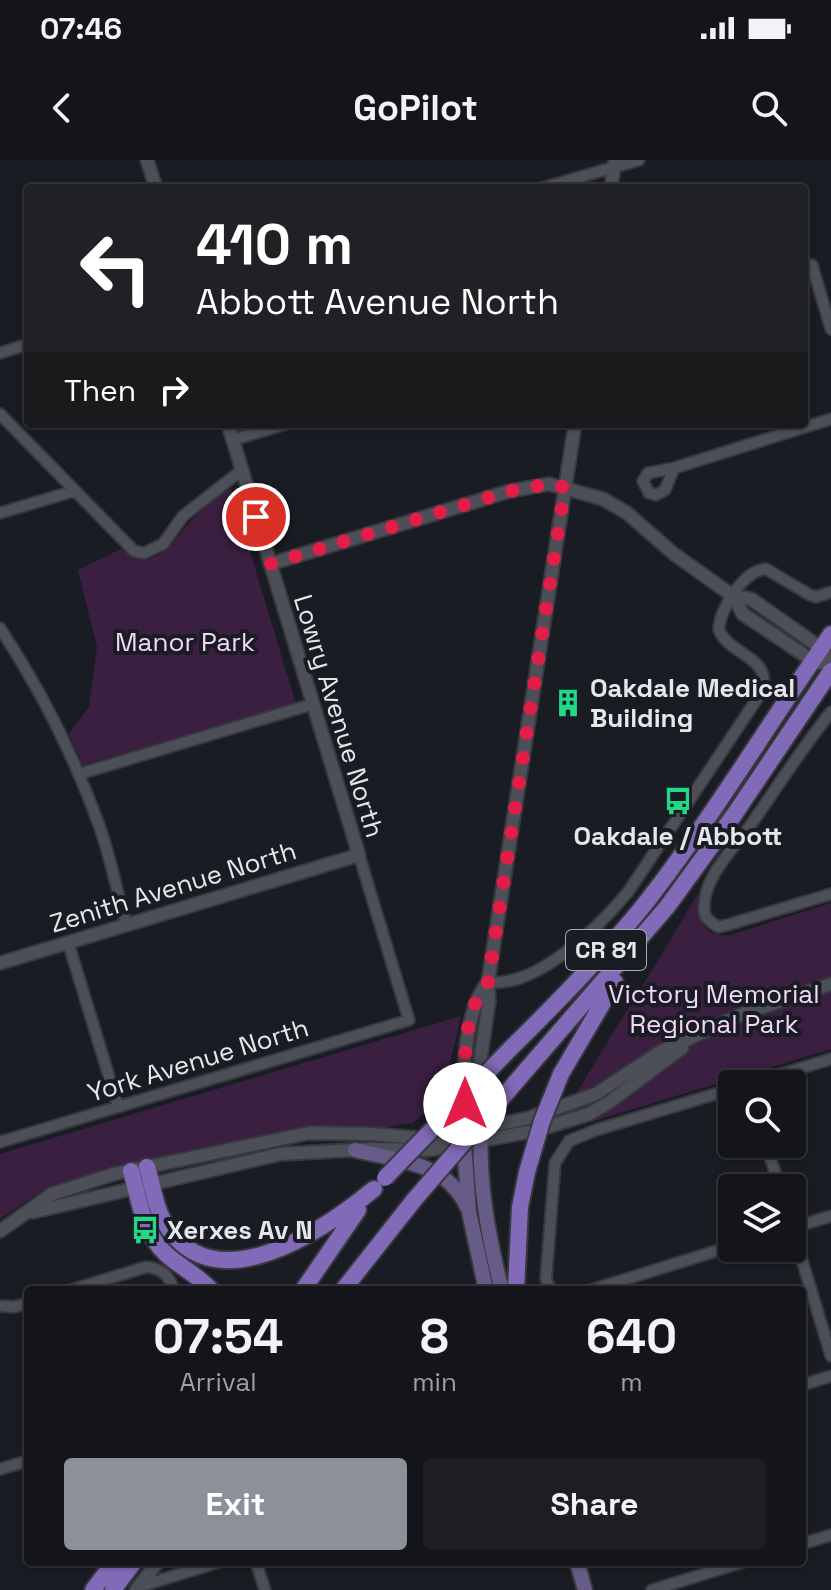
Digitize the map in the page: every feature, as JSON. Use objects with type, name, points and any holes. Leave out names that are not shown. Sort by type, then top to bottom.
[{"type":"main road","name":"CR 81","points":[[346,1286],[414,1200],[694,873],[825,661],[831,634]]},
{"type":"main road","name":"CR 81","points":[[306,1286],[380,1184],[603,953],[652,895],[825,661]]},
{"type":"main road","points":[[516,1286],[520,1207],[542,1121],[561,1074],[613,985],[644,946],[667,907]]},
{"type":"main road","points":[[481,1135],[484,1207],[501,1286]]},
{"type":"main road","points":[[464,1138],[469,1212],[488,1286]]},
{"type":"main road","points":[[355,1150],[412,1161],[445,1178],[457,1188],[469,1212]]},
{"type":"main road","points":[[141,1177],[167,1227],[178,1240],[200,1254],[233,1260],[267,1253],[304,1238],[335,1221],[380,1184]]},
{"type":"main road","points":[[141,1177],[147,1225],[155,1242],[207,1286]]},
{"type":"main road","points":[[93,1590],[111,1566]]},
{"type":"main road","points":[[113,1590],[131,1566]]},
{"type":"main road","points":[[578,1566],[585,1590]]},
{"type":"street","points":[[147,160],[155,184]]},
{"type":"street","points":[[554,184],[614,164],[639,160]]},
{"type":"street","points":[[612,184],[614,164]]},
{"type":"street","points":[[808,267],[831,329]]},
{"type":"street","points":[[0,353],[24,345]]},
{"type":"street","points":[[0,414],[134,551],[144,553],[163,544],[183,516],[242,470]]},
{"type":"street","points":[[808,426],[831,419]]},
{"type":"street","name":"Lowry Avenue North","points":[[229,428],[409,1020]]},
{"type":"street","points":[[232,440],[272,428]]},
{"type":"street","points":[[481,1135],[478,1076],[489,1001],[488,982],[574,428]]},
{"type":"street","points":[[674,468],[802,428]]},
{"type":"street","points":[[270,564],[510,491],[549,484],[603,499],[627,513],[674,554],[733,596],[751,599],[825,661]]},
{"type":"street","points":[[0,513],[74,491]]},
{"type":"street","points":[[488,982],[517,979],[550,962],[606,919],[628,892],[763,690],[765,676],[762,668],[725,641],[719,630],[719,623],[733,596],[752,573],[766,569],[816,597],[831,592]]},
{"type":"street","points":[[0,628],[57,727],[79,774],[101,831],[126,924]]},
{"type":"street","points":[[79,774],[313,704]]},
{"type":"street","points":[[831,712],[802,748],[724,861],[708,888],[704,905],[707,919],[718,927],[831,894]]},
{"type":"street","name":"Zenith Avenue North","points":[[0,963],[359,855]]},
{"type":"street","points":[[68,942],[118,1106]]},
{"type":"street","points":[[464,1138],[467,1033],[477,994],[488,982]]},
{"type":"street","points":[[141,1177],[309,1133],[429,1139],[534,1131],[589,1114],[630,1089],[693,1038],[758,1008],[831,984]]},
{"type":"street","name":"York Avenue North","points":[[0,1142],[409,1020]]},
{"type":"street","points":[[795,1070],[831,1059]]},
{"type":"street","points":[[549,1286],[546,1279],[555,1163],[569,1141],[718,1093]]},
{"type":"street","points":[[0,1231],[16,1217],[66,1188],[280,1154],[429,1150],[464,1138]]},
{"type":"street","points":[[806,1224],[831,1216]]},
{"type":"street","points":[[604,1286],[718,1250]]},
{"type":"street","points":[[802,1262],[831,1356]]},
{"type":"street","points":[[84,1286],[146,1267],[166,1274],[172,1286]]},
{"type":"street","points":[[491,1286],[498,1275]]},
{"type":"street","points":[[2,1306],[24,1304]]},
{"type":"street","points":[[806,1384],[831,1376]]},
{"type":"street","points":[[0,1469],[24,1462]]},
{"type":"street","points":[[806,1543],[831,1535]]},
{"type":"street","points":[[137,1588],[155,1566]]},
{"type":"street","points":[[137,1588],[206,1566]]},
{"type":"street","points":[[257,1566],[265,1590]]},
{"type":"street","points":[[652,1590],[730,1566]]},
{"type":"green space","name":"Manor Park","points":[[231,488],[296,704],[83,765],[69,734],[89,707],[97,647],[78,570],[121,549],[144,559],[161,553],[201,511]]},
{"type":"green space","name":"Victory Memorial Regional Park","points":[[698,893],[703,925],[707,930],[721,935],[731,935],[831,903],[831,1049],[762,1070],[718,1070],[718,1083],[554,1133],[589,1072]]},
{"type":"green space","points":[[461,1016],[442,1098],[413,1123],[121,1166],[80,1183],[34,1196],[0,1219],[0,1154]]},
{"type":"place","name":"Oakdale Medical Building","points":[[568,703]]},
{"type":"place","name":"Oakdale / Abbott","points":[[678,801]]},
{"type":"place","name":"Xerxes Av N","points":[[145,1230]]},
{"type":"route","points":[[256,517],[270,564],[510,491],[549,484],[565,487],[488,982],[477,994],[467,1033],[465,1104]]}]
